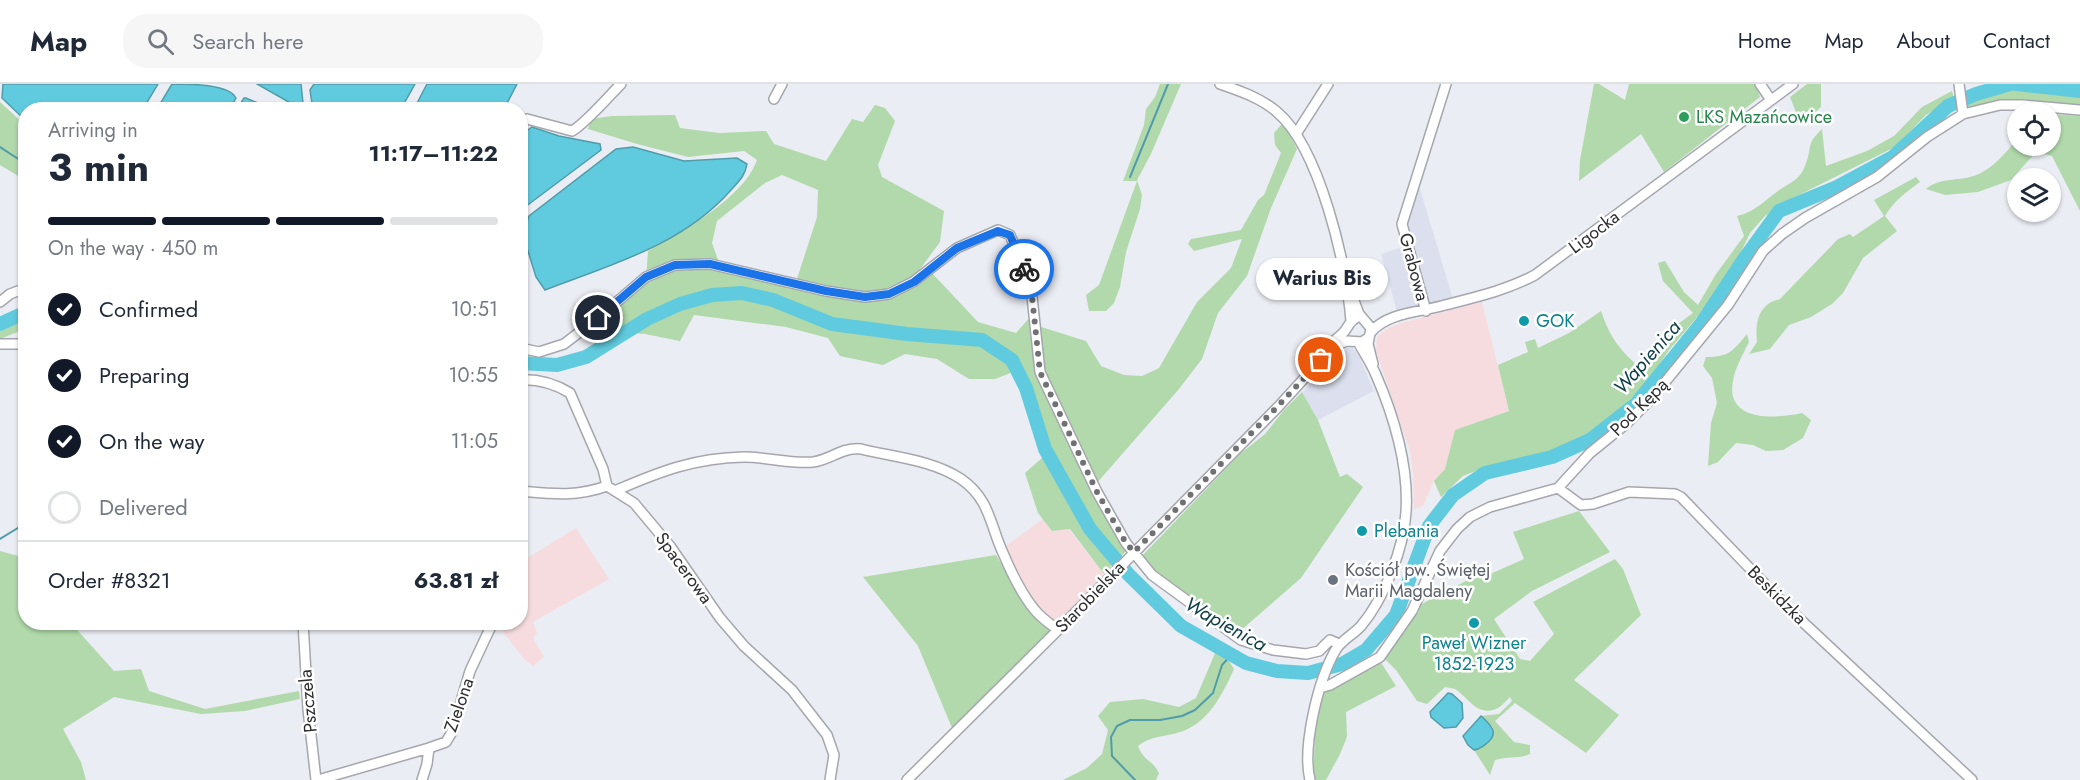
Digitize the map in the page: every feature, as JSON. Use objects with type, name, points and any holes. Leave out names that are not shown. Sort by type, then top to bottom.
[{"type":"street","points":[[528,119],[572,131],[580,126],[586,117],[621,84]]},
{"type":"street","points":[[774,99],[782,84]]},
{"type":"street","points":[[1220,84],[1264,103],[1278,112],[1296,134],[1329,211],[1348,285],[1359,314],[1366,320]]},
{"type":"street","points":[[1296,134],[1328,84]]},
{"type":"street","name":"Grabowa","points":[[1426,311],[1402,224],[1446,84]]},
{"type":"street","points":[[1760,84],[1771,100]]},
{"type":"street","name":"Ligocka","points":[[1321,360],[1339,344],[1363,338],[1381,323],[1396,316],[1426,311],[1505,288],[1535,275],[1793,84]]},
{"type":"street","points":[[1959,84],[1963,114]]},
{"type":"street","name":"Pod Kępą","points":[[1558,488],[1590,453],[1652,399],[1728,305],[1763,251],[1782,234],[1805,218],[1877,177],[1927,137],[1963,114],[2000,105],[2080,110]]},
{"type":"street","points":[[528,350],[538,352],[564,344],[646,277],[675,265],[710,264],[826,291],[865,297],[889,294],[914,282],[957,248],[998,231],[1004,232],[1010,235],[1031,287],[1040,372],[1097,492],[1131,555],[1152,575],[1241,640],[1273,650],[1306,654],[1319,651],[1330,640],[1339,644]]},
{"type":"street","points":[[1348,285],[1348,336],[1363,338]]},
{"type":"street","points":[[0,302],[18,291]]},
{"type":"street","points":[[1321,360],[1330,343],[1357,318],[1366,320],[1396,316]]},
{"type":"street","points":[[1307,778],[1313,714],[1321,684],[1339,644],[1359,628],[1370,615],[1379,598],[1402,541],[1405,521],[1407,492],[1403,463],[1391,418],[1363,338],[1366,320]]},
{"type":"street","points":[[0,344],[18,344]]},
{"type":"street","name":"Starobielska","points":[[909,779],[1321,360]]},
{"type":"street","points":[[528,380],[559,386],[570,393],[603,468],[607,486],[587,493],[570,495],[528,492]]},
{"type":"street","points":[[617,490],[659,472],[700,461],[745,457],[812,462],[824,460],[849,449],[861,449],[932,466],[960,479],[980,497],[1016,581],[1034,610],[1058,630]]},
{"type":"street","name":"Spacerowa","points":[[607,486],[617,490],[634,503],[670,546],[720,618],[744,646],[792,690],[828,735],[834,755],[830,780]]},
{"type":"street","points":[[1321,684],[1330,685],[1380,657],[1412,611],[1440,551],[1470,517],[1490,507],[1558,488]]},
{"type":"street","name":"Beskidzka","points":[[1558,488],[1581,505],[1629,492],[1676,494],[1681,497],[1789,609],[1972,780]]},
{"type":"street","name":"Pszczela","points":[[303,630],[308,709],[317,780]]},
{"type":"street","name":"Zielona","points":[[422,780],[428,764],[429,748],[446,742],[452,732],[470,671],[489,630]]},
{"type":"street","points":[[317,780],[429,748]]},
{"type":"shaded area","points":[[1418,182],[1453,299],[1428,306],[1405,225]]},
{"type":"shaded area","points":[[1406,246],[1423,308],[1397,312],[1381,254]]},
{"type":"shaded area","points":[[1482,302],[1509,411],[1456,430],[1445,469],[1434,481],[1423,506],[1414,509],[1410,451],[1376,351],[1377,337],[1386,329],[1401,323]]},
{"type":"shaded area","points":[[1347,348],[1353,348],[1359,356],[1374,391],[1318,420],[1302,392]]},
{"type":"shaded area","points":[[1043,519],[1052,531],[1069,529],[1104,574],[1056,625],[1036,608],[1003,548]]},
{"type":"shaded area","points":[[576,528],[609,579],[533,622],[537,633],[533,638],[544,657],[533,666],[524,659],[501,630],[528,630],[528,558]]},
{"type":"green space","points":[[1160,84],[1181,84],[1151,154],[1137,180],[1142,195],[1140,209],[1126,252],[1120,287],[1114,303],[1106,311],[1089,311],[1086,295],[1099,285],[1137,181],[1123,181],[1144,125],[1146,109],[1155,97]]},
{"type":"green space","name":"LKS Mazańcowice","points":[[1594,84],[1599,84],[1625,100],[1629,84],[1755,84],[1760,97],[1664,172],[1641,134],[1579,181],[1580,160]]},
{"type":"green space","points":[[1807,84],[1821,84],[1821,107],[1801,125],[1790,97]]},
{"type":"green space","points":[[2013,86],[2080,94],[2080,107],[2061,104],[2061,102],[2001,100],[1968,107],[1968,100]]},
{"type":"green space","points":[[1952,91],[1954,98],[1926,115],[1895,147],[1799,195],[1765,216],[1750,233],[1738,258],[1705,308],[1669,350],[1652,376],[1629,401],[1597,429],[1563,448],[1528,459],[1488,466],[1463,476],[1441,497],[1434,481],[1445,469],[1455,430],[1509,411],[1498,365],[1528,352],[1525,342],[1535,339],[1538,348],[1569,333],[1601,311],[1611,335],[1620,348],[1638,366],[1645,365],[1661,339],[1693,313],[1663,281],[1658,263],[1665,261],[1684,292],[1698,305],[1716,274],[1744,236],[1737,216],[1754,209],[1797,178],[1805,166],[1811,143],[1822,129],[1826,166],[1867,151],[1894,136],[1922,107]]},
{"type":"green space","points":[[0,102],[18,119],[18,176],[0,165]]},
{"type":"green space","points":[[875,105],[885,108],[895,121],[878,165],[882,177],[944,211],[940,242],[912,280],[888,292],[864,295],[796,282],[817,217],[818,190],[782,175],[765,183],[717,221],[712,243],[722,271],[805,291],[869,299],[899,293],[931,272],[978,322],[1016,333],[1031,316],[1038,372],[1094,495],[1126,551],[1104,574],[1070,529],[1052,531],[1038,513],[1025,473],[1043,457],[1013,372],[995,379],[969,379],[937,359],[905,354],[883,365],[840,356],[828,338],[786,327],[694,315],[680,341],[645,334],[589,330],[646,280],[648,251],[694,224],[726,200],[750,174],[757,160],[744,151],[688,157],[588,129],[591,119],[612,116],[675,115],[680,128],[719,133],[766,131],[774,144],[826,161],[852,119],[863,122]]},
{"type":"green space","points":[[2061,115],[2080,116],[2080,211],[2061,174],[2061,168],[2058,168],[2052,156],[2061,156]]},
{"type":"green space","points":[[1282,124],[1297,149],[1271,208],[1247,276],[1218,313],[1202,359],[1179,389],[1096,484],[1041,371],[1038,326],[1086,341],[1101,366],[1124,375],[1142,376],[1159,368],[1197,302],[1231,268],[1242,239],[1194,251],[1188,244],[1191,239],[1241,230],[1258,200],[1264,195],[1281,153],[1275,145],[1274,133]]},
{"type":"green space","points":[[2007,150],[2007,156],[2032,156],[2022,168],[2007,168],[2007,181],[1978,192],[1945,195],[1926,189],[1941,181],[1977,175]]},
{"type":"green space","points":[[1916,177],[1920,182],[1896,201],[1885,216],[1897,231],[1863,258],[1843,293],[1832,304],[1811,317],[1789,325],[1770,349],[1749,354],[1757,342],[1759,315],[1767,305],[1780,299],[1838,239],[1850,234],[1853,237],[1884,216],[1874,200]]},
{"type":"green space","points":[[18,320],[18,332],[0,339],[0,328]]},
{"type":"green space","points":[[1747,334],[1749,342],[1737,366],[1733,381],[1733,394],[1737,404],[1744,411],[1755,415],[1779,416],[1802,413],[1811,420],[1803,438],[1783,450],[1766,451],[1753,445],[1736,443],[1718,462],[1708,466],[1711,423],[1717,403],[1712,378],[1703,366],[1706,357],[1720,356],[1730,352]]},
{"type":"green space","points":[[1302,392],[1318,420],[1340,477],[1347,474],[1363,487],[1301,578],[1239,632],[1187,599],[1141,557],[1240,454],[1265,434]]},
{"type":"green space","points":[[1579,511],[1610,552],[1532,591],[1494,619],[1520,659],[1530,661],[1554,634],[1533,602],[1615,559],[1623,569],[1641,615],[1574,680],[1619,715],[1586,753],[1515,703],[1495,721],[1514,742],[1530,745],[1530,754],[1495,760],[1490,775],[1474,750],[1492,739],[1493,727],[1481,716],[1499,714],[1512,701],[1510,697],[1500,707],[1489,711],[1473,705],[1455,689],[1445,687],[1427,704],[1417,701],[1396,670],[1384,658],[1414,614],[1419,612],[1416,607],[1485,571],[1488,575],[1524,559],[1513,532]]},
{"type":"green space","points":[[0,551],[18,556],[18,630],[77,630],[114,671],[141,669],[149,691],[205,709],[299,691],[300,699],[245,711],[201,714],[114,697],[63,729],[81,762],[86,780],[0,780]]},
{"type":"green space","points":[[996,555],[1032,614],[1051,630],[952,728],[918,646],[863,577]]},
{"type":"green space","points":[[1216,651],[1225,655],[1234,669],[1213,708],[1188,729],[1152,739],[1138,746],[1159,773],[1156,780],[1063,780],[1087,768],[1102,754],[1108,730],[1098,716],[1110,702],[1143,699],[1179,707],[1196,698]]},
{"type":"green space","points":[[1380,661],[1396,686],[1346,712],[1347,737],[1340,754],[1326,780],[1313,780],[1316,714],[1322,693]]},
{"type":"water","points":[[3,84],[158,84],[147,102],[18,102],[18,113],[2,98]]},
{"type":"water","points":[[172,84],[217,87],[232,93],[236,98],[234,102],[161,102]]},
{"type":"water","points":[[257,84],[301,84],[303,102],[289,102]]},
{"type":"water","points":[[314,84],[415,84],[405,102],[312,102],[310,90]]},
{"type":"water","points":[[427,84],[517,84],[508,102],[418,102]]},
{"type":"water","points":[[246,98],[255,102],[241,102]]},
{"type":"water","points":[[532,127],[559,136],[600,144],[601,150],[528,205],[528,130]]},
{"type":"water","points":[[633,147],[684,161],[737,158],[747,164],[743,175],[731,190],[691,225],[620,262],[545,290],[536,277],[528,251],[529,216],[616,149]]},
{"type":"water","points":[[1448,693],[1462,703],[1463,718],[1456,727],[1444,728],[1431,717],[1430,712]]},
{"type":"water","points":[[1481,716],[1490,725],[1493,736],[1484,746],[1474,750],[1463,736]]},
{"type":"waterway","points":[[1130,177],[1168,84]]},
{"type":"waterway","name":"Wapienica","points":[[528,363],[557,365],[586,357],[647,319],[680,304],[712,295],[742,293],[773,300],[832,324],[907,334],[982,340],[1012,360],[1026,388],[1045,449],[1090,529],[1129,575],[1181,626],[1246,663],[1277,671],[1308,673],[1342,664],[1366,650],[1396,615],[1429,526],[1453,495],[1485,473],[1552,457],[1590,440],[1636,404],[1701,324],[1779,211],[1837,187],[1893,157],[1948,106],[1976,94],[2010,84]]},
{"type":"waterway","name":"Wapienica","points":[[2016,84],[2080,91]]},
{"type":"waterway","points":[[0,147],[18,159]]},
{"type":"waterway","name":"Wapienica","points":[[0,324],[18,316]]},
{"type":"waterway","points":[[0,539],[18,528]]},
{"type":"waterway","points":[[1135,780],[1112,756],[1111,737],[1117,726],[1130,720],[1160,720],[1182,716],[1195,710],[1213,693],[1222,665],[1232,654]]},
{"type":"way so far","points":[[1024,269],[1031,287],[1040,372],[1097,492],[1126,543],[1134,552],[1321,360]]},
{"type":"place","name":"LKS Mazańcowice","points":[[1684,117]]},
{"type":"place","name":"GOK","points":[[1524,321]]},
{"type":"place","name":"Warius Bis","points":[[1321,360]]},
{"type":"place","name":"Plebania","points":[[1362,531]]},
{"type":"place","name":"Kościół pw. Świętej Marii Magdaleny","points":[[1333,580]]},
{"type":"place","name":"Paweł Wizner 1852-1923","points":[[1474,623]]},
{"type":"route","points":[[598,318],[646,277],[675,265],[710,264],[826,291],[865,297],[889,294],[914,282],[957,248],[998,231],[1010,235],[1024,269]]}]
